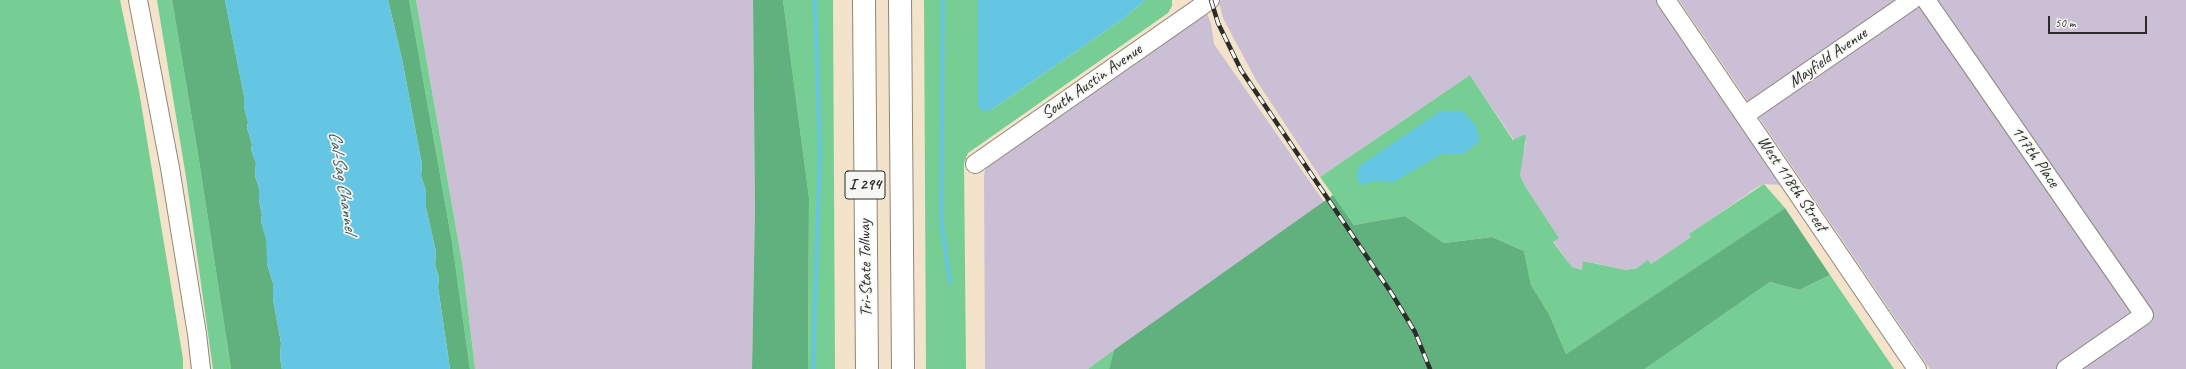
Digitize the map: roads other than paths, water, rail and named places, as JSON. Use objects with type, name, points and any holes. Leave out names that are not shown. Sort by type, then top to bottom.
[{"type":"highway","name":"Tri-State Tollway","points":[[864,0],[867,369]]},
{"type":"highway","name":"Tri-State Tollway","points":[[900,0],[903,369]]},
{"type":"street","points":[[138,0],[170,168],[201,369]]},
{"type":"street","name":"South Austin Avenue","points":[[975,164],[1210,0]]},
{"type":"street","name":"West 118th Street","points":[[1666,0],[1917,369]]},
{"type":"street","name":"Mayfield Avenue","points":[[1745,115],[1912,0]]},
{"type":"street","name":"117th Place","points":[[1926,0],[2144,315],[2066,369]]},
{"type":"water","name":"Cal-Sag Channel","points":[[225,0],[388,0],[402,59],[422,165],[421,176],[426,191],[426,208],[436,252],[435,265],[439,277],[438,287],[450,369],[282,369],[280,358],[281,343],[273,299],[273,283],[267,264],[266,240],[261,221],[262,215],[259,201],[259,188],[255,176],[256,163],[251,150],[252,144],[247,128],[248,122],[244,107],[244,96]]},
{"type":"water","points":[[978,0],[1145,0],[1123,19],[991,110],[984,111],[979,108],[978,104]]},
{"type":"water","points":[[1441,111],[1462,111],[1476,126],[1480,141],[1463,154],[1442,154],[1394,182],[1374,181],[1361,185],[1357,177],[1358,167]]},
{"type":"waterway","points":[[813,369],[820,155],[815,0]]},
{"type":"waterway","points":[[943,0],[941,219],[950,282]]},
{"type":"railway","points":[[1211,0],[1218,23],[1241,70],[1392,294],[1415,332],[1430,369]]}]
